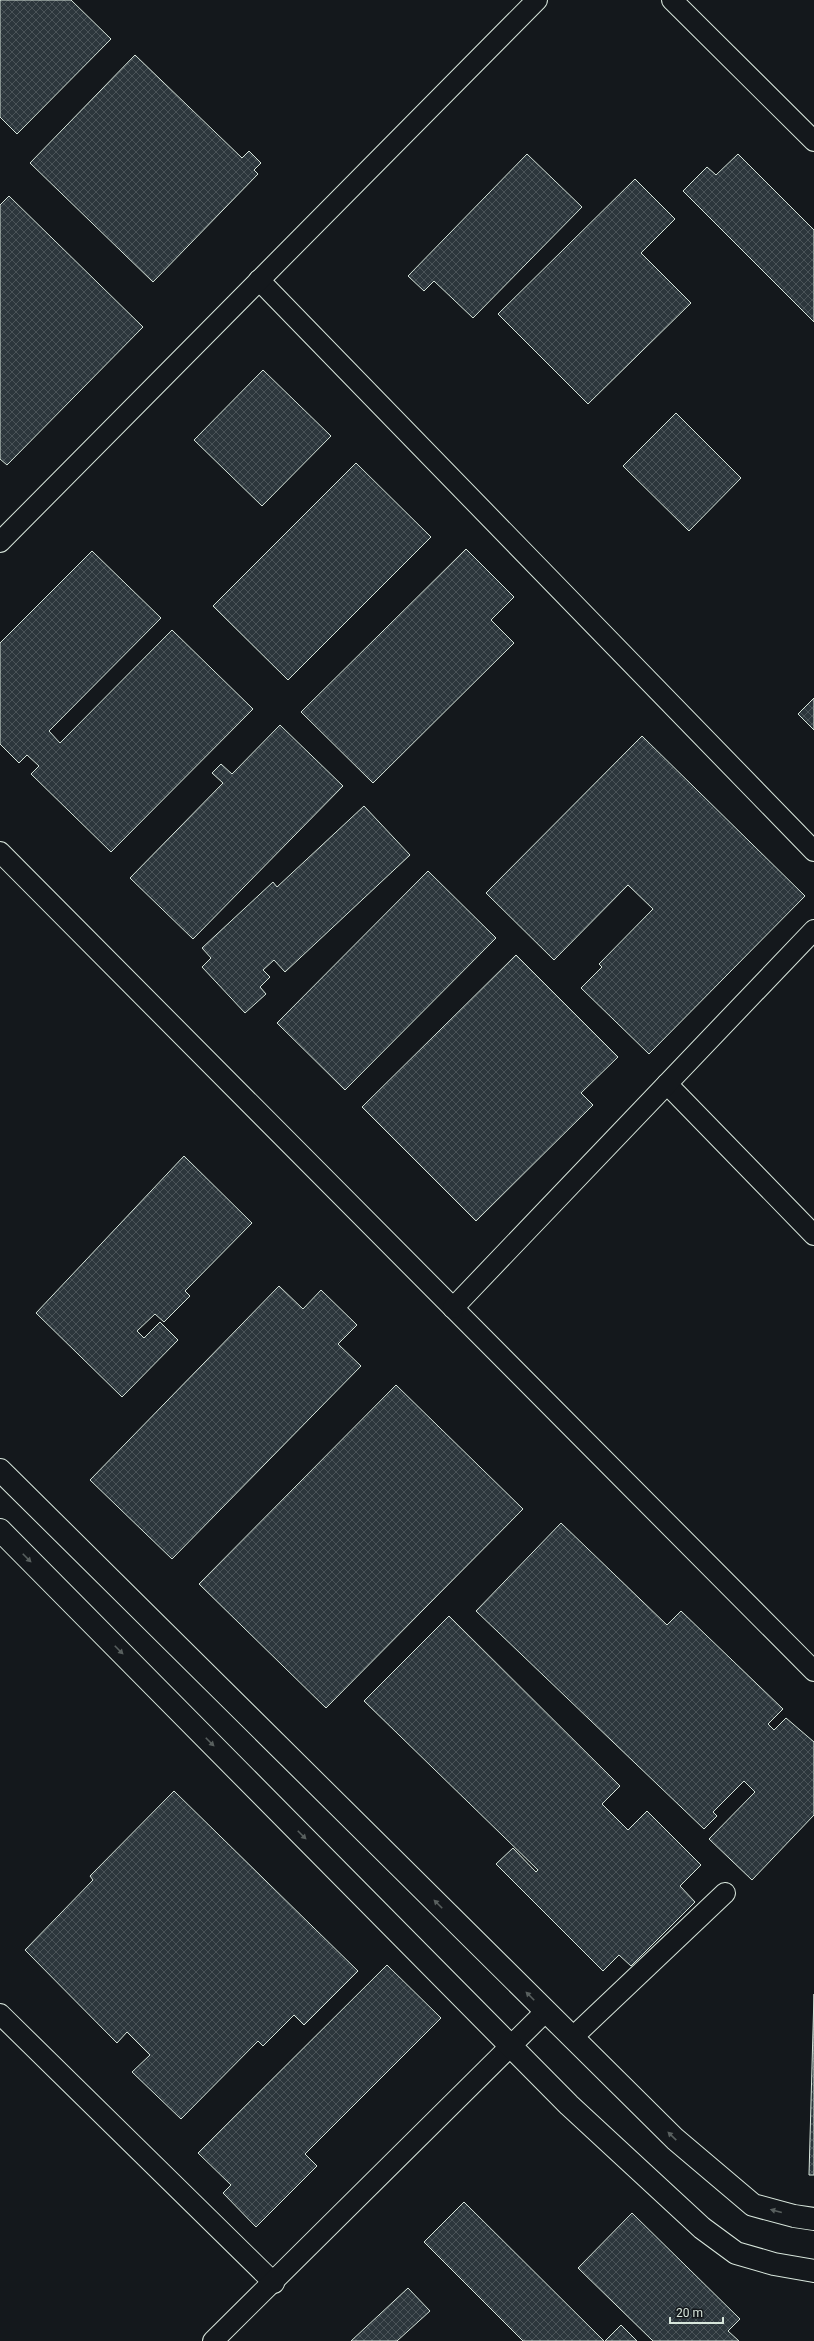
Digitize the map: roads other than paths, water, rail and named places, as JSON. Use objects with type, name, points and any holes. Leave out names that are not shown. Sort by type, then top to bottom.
[{"type":"main road","points":[[0,1470],[675,2139],[753,2205],[794,2216],[814,2219]]},
{"type":"main road","points":[[0,1530],[569,2105],[702,2228],[736,2253],[774,2264],[814,2271]]},
{"type":"street","points":[[0,542],[537,0]]},
{"type":"street","points":[[672,0],[814,141]]},
{"type":"street","points":[[259,280],[814,851]]},
{"type":"street","points":[[0,852],[814,1671]]},
{"type":"street","points":[[453,1308],[814,930]]},
{"type":"street","points":[[667,1084],[814,1235]]},
{"type":"street","points":[[573,2037],[725,1893]]},
{"type":"street","points":[[214,2341],[546,2011]]},
{"type":"street","points":[[0,2014],[274,2283]]}]
